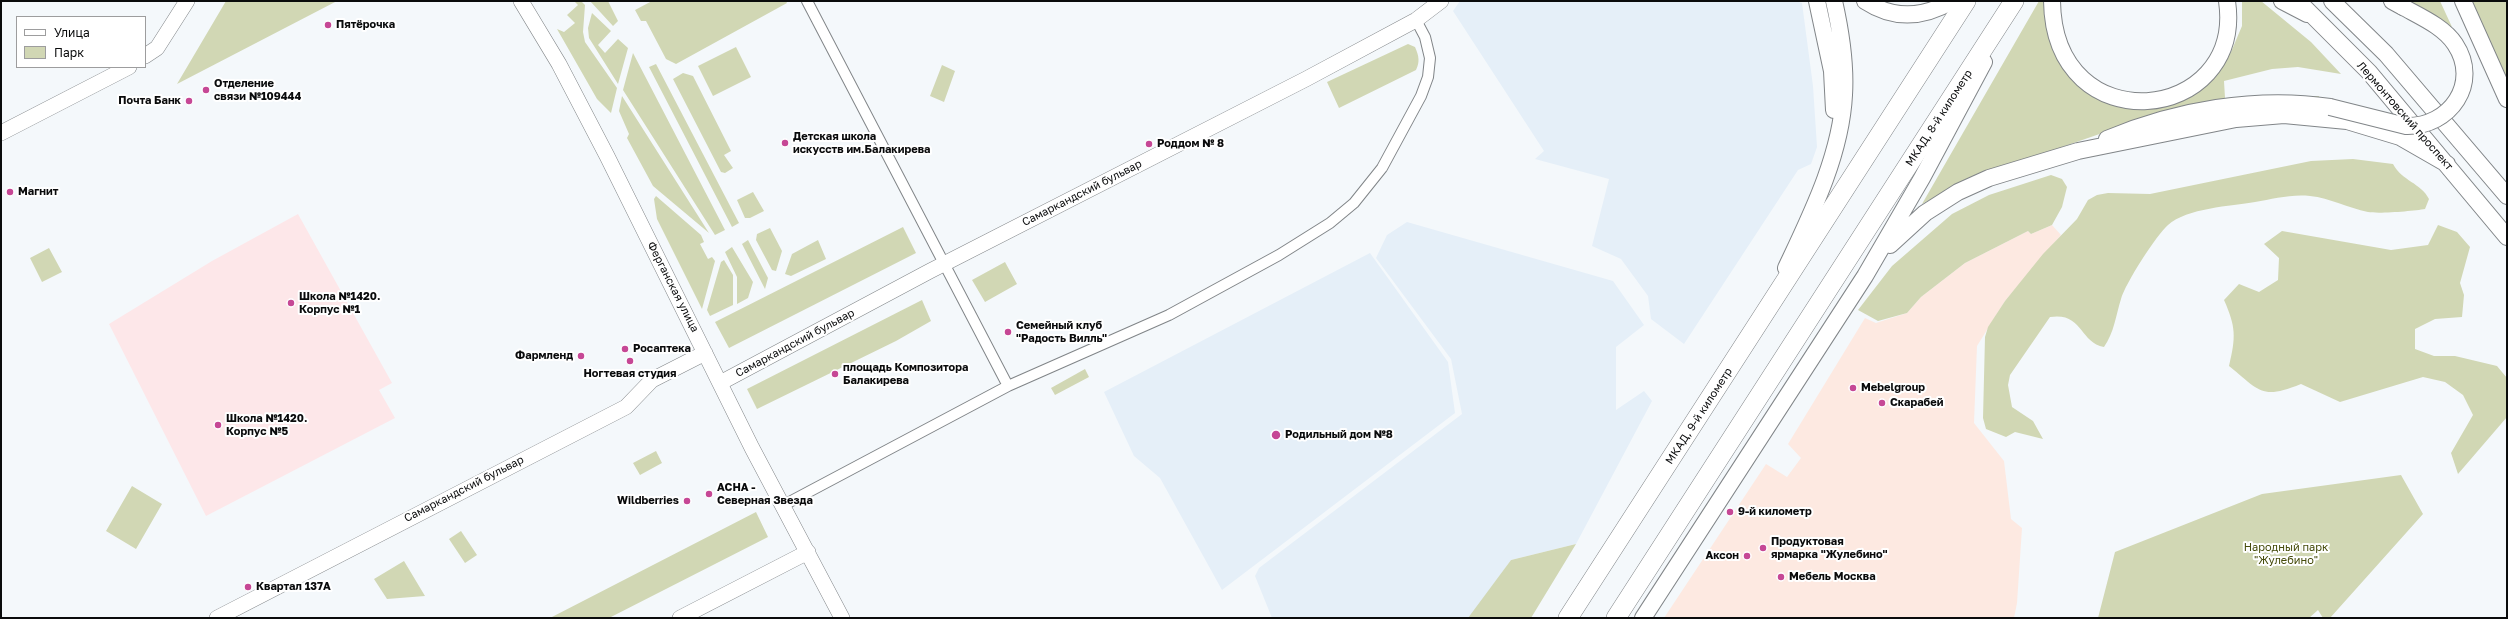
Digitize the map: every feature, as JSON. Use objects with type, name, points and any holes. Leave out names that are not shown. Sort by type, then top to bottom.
[{"type":"highway","name":"МКАД, 9-й километр","points":[[1568,618],[1966,1]]},
{"type":"highway","name":"МКАД, 8-й километр","points":[[1616,618],[2015,1]]},
{"type":"main road","points":[[1817,1],[1832,71],[1835,114],[1831,157]]},
{"type":"main road","points":[[1761,321],[1802,233],[1831,157],[1838,132],[1844,96],[1841,34],[1834,1]]},
{"type":"main road","points":[[1865,1],[1887,12],[1912,15],[1936,10],[1952,1]]},
{"type":"main road","points":[[1643,618],[1865,276],[1922,178],[2015,1]]},
{"type":"main road","points":[[2052,1],[2052,17],[2058,42],[2069,65],[2078,75],[2088,85],[2102,92],[2130,101],[2144,102],[2170,98],[2182,92],[2209,70],[2224,40],[2228,20],[2226,1]]},
{"type":"main road","points":[[2282,1],[2318,20]]},
{"type":"main road","name":"Лермонтовский проспект","points":[[2298,1],[2369,72],[2507,237]]},
{"type":"main road","points":[[2332,1],[2386,54],[2507,196]]},
{"type":"main road","points":[[2464,1],[2507,99]]},
{"type":"main road","points":[[2078,151],[2126,131],[2178,116],[2226,107],[2286,103],[2330,107],[2406,126],[2415,126],[2433,122],[2454,104],[2464,78],[2460,51],[2442,30],[2398,4]]},
{"type":"main road","points":[[1865,276],[1897,236],[1925,213],[1958,192],[1989,178],[2078,151],[2236,119],[2284,115],[2347,121],[2378,128],[2400,137],[2447,164]]},
{"type":"street","points":[[146,55],[157,48],[187,1]]},
{"type":"street","name":"Ферганская улица","points":[[521,1],[559,64],[782,506],[842,618]]},
{"type":"street","points":[[807,1],[1008,386]]},
{"type":"street","name":"Самаркандский бульвар","points":[[720,383],[944,264],[1416,20],[1441,1]]},
{"type":"street","points":[[782,506],[1008,386],[1169,315],[1307,238],[1354,203],[1382,168],[1413,113],[1428,77],[1430,58],[1428,48],[1416,20]]},
{"type":"street","points":[[1,133],[127,68]]},
{"type":"street","name":"Самаркандский бульвар","points":[[217,618],[626,407],[652,380],[706,353]]},
{"type":"street","points":[[680,618],[808,552]]},
{"type":"shaded area","points":[[1460,1],[1795,1],[1802,3],[1813,86],[1817,147],[1811,164],[1798,170],[1684,344],[1651,319],[1648,296],[1621,259],[1592,246],[1609,179],[1535,159],[1544,151],[1453,11]]},
{"type":"shaded area","points":[[298,214],[392,383],[379,390],[395,418],[206,516],[109,324],[212,261]]},
{"type":"shaded area","points":[[1407,222],[1613,281],[1644,325],[1616,347],[1616,410],[1644,391],[1652,401],[1576,544],[1511,560],[1470,618],[1272,618],[1255,576],[1259,568],[1462,414],[1451,359],[1376,258],[1387,235]]},
{"type":"shaded area","points":[[2052,225],[2061,235],[2005,301],[1977,346],[1974,423],[2004,461],[2011,519],[2022,528],[2017,603],[2014,618],[1664,618],[1766,464],[1787,477],[1801,458],[1788,444],[1865,318],[1876,323],[1907,313],[1921,297],[1965,263],[2028,231],[2031,234]]},
{"type":"shaded area","name":"Родильный дом №8","points":[[1370,253],[1448,362],[1455,413],[1222,590],[1160,478],[1134,456],[1104,392]]},
{"type":"green space","points":[[226,1],[337,1],[177,84]]},
{"type":"green space","points":[[574,1],[581,1],[585,5],[583,32],[585,42],[617,88],[611,113],[597,99],[557,29],[564,32],[575,23],[567,15],[578,5]]},
{"type":"green space","points":[[590,1],[608,1],[618,21],[613,26]]},
{"type":"green space","points":[[652,1],[786,1],[787,3],[676,64],[666,59],[646,21],[641,21],[635,10]]},
{"type":"green space","points":[[2039,1],[2048,1],[2049,30],[2062,61],[2124,105],[2211,78],[2231,52],[2242,26],[2242,1],[2261,1],[2311,42],[2341,74],[2298,67],[2272,69],[2224,81],[2225,98],[2319,96],[2319,98],[2137,121],[1967,180],[1922,204]]},
{"type":"green space","points":[[2407,1],[2440,1],[2452,27]]},
{"type":"green space","points":[[2466,1],[2507,1],[2507,90]]},
{"type":"green space","points":[[592,13],[611,31],[598,45],[605,53],[618,39],[628,48],[618,84],[589,38],[588,28]]},
{"type":"green space","points":[[1408,44],[1415,47],[1417,53],[1418,62],[1416,70],[1339,108],[1327,82]]},
{"type":"green space","points":[[736,47],[751,77],[713,96],[698,66]]},
{"type":"green space","points":[[633,53],[725,230],[715,235],[623,90]]},
{"type":"green space","points":[[656,64],[739,223],[732,227],[649,67]]},
{"type":"green space","points":[[942,65],[955,71],[944,102],[930,96]]},
{"type":"green space","points":[[683,73],[693,76],[731,151],[724,155],[733,168],[725,173],[721,172],[673,79]]},
{"type":"green space","points":[[622,96],[709,233],[653,186],[627,138],[629,134],[619,111]]},
{"type":"green space","points":[[2353,159],[2393,164],[2401,174],[2426,194],[2429,199],[2425,209],[2373,213],[2317,197],[2296,196],[2198,211],[2176,219],[2163,230],[2128,282],[2121,299],[2112,330],[2104,347],[2090,340],[2075,323],[2069,319],[2050,317],[2010,375],[2008,385],[2012,407],[2033,421],[2043,439],[2015,432],[2006,437],[1986,429],[1983,418],[1985,337],[1988,327],[2005,301],[2043,254],[2077,219],[2088,200],[2097,195],[2108,193],[2150,194],[2311,161]]},
{"type":"green space","points":[[2051,175],[2062,179],[2067,187],[2062,207],[2052,225],[2031,234],[2028,231],[1965,263],[1921,297],[1907,313],[1878,321],[1858,310],[1892,266],[1952,214],[1989,195]]},
{"type":"green space","points":[[753,192],[764,211],[750,218],[745,218],[737,200]]},
{"type":"green space","points":[[656,196],[701,235],[704,242],[700,244],[708,259],[712,257],[715,261],[702,309],[657,219],[654,199]]},
{"type":"green space","points":[[2438,225],[2457,232],[2470,247],[2460,283],[2464,295],[2462,317],[2435,319],[2415,329],[2415,349],[2434,356],[2455,356],[2497,366],[2507,378],[2507,417],[2458,474],[2451,453],[2473,415],[2463,395],[2445,382],[2423,377],[2340,402],[2301,384],[2277,391],[2269,392],[2262,390],[2248,382],[2229,366],[2234,332],[2231,318],[2224,300],[2239,284],[2259,292],[2278,280],[2279,258],[2264,244],[2282,231],[2391,250],[2428,245]]},
{"type":"green space","points":[[903,227],[916,253],[729,348],[715,322]]},
{"type":"green space","points":[[770,228],[782,251],[776,271],[772,270],[756,240],[757,234]]},
{"type":"green space","points":[[748,240],[768,278],[765,289],[742,244]]},
{"type":"green space","points":[[818,240],[826,259],[791,276],[785,274],[792,254]]},
{"type":"green space","points":[[732,247],[753,282],[748,298],[737,304],[737,277],[725,252]]},
{"type":"green space","points":[[49,248],[62,272],[42,282],[30,258]]},
{"type":"green space","points":[[724,260],[733,275],[733,305],[710,316],[707,310],[721,262]]},
{"type":"green space","points":[[1005,262],[1017,284],[985,302],[972,280]]},
{"type":"green space","points":[[922,300],[931,321],[896,341],[757,409],[747,389]]},
{"type":"green space","points":[[1085,369],[1089,377],[1055,395],[1051,388]]},
{"type":"green space","points":[[656,451],[662,463],[640,475],[633,463]]},
{"type":"green space","name":"Народный парк \"Жулебино\"","points":[[2401,475],[2423,514],[2330,618],[2323,618],[2318,610],[2309,618],[2098,618],[2115,552],[2262,494]]},
{"type":"green space","points":[[132,486],[162,504],[136,549],[106,531]]},
{"type":"green space","points":[[756,512],[768,537],[609,618],[550,618]]},
{"type":"green space","points":[[461,531],[477,555],[465,563],[449,539]]},
{"type":"green space","points":[[1576,544],[1531,618],[1468,618],[1511,560]]},
{"type":"green space","points":[[404,561],[425,596],[387,599],[374,579]]},
{"type":"place","name":"Пятёрочка","points":[[328,25]]},
{"type":"place","name":"Отделение связи №109444","points":[[206,90]]},
{"type":"place","name":"Почта Банк","points":[[189,101]]},
{"type":"place","name":"Детская школа искусств им.Балакирева","points":[[785,143]]},
{"type":"place","name":"Роддом № 8","points":[[1149,144]]},
{"type":"place","name":"Магнит","points":[[10,192]]},
{"type":"place","name":"Школа №1420. Корпус №1","points":[[291,303]]},
{"type":"place","name":"Семейный клуб \"Радость Вилль\"","points":[[1008,332]]},
{"type":"place","name":"Росаптека","points":[[625,349]]},
{"type":"place","name":"Фармленд","points":[[581,356]]},
{"type":"place","name":"Ногтевая студия","points":[[630,361]]},
{"type":"place","name":"площадь Композитора Балакирева","points":[[835,374]]},
{"type":"place","name":"Mebelgroup","points":[[1853,388]]},
{"type":"place","name":"Скарабей","points":[[1882,403]]},
{"type":"place","name":"Школа №1420. Корпус №5","points":[[218,425]]},
{"type":"place","name":"Родильный дом №8","points":[[1276,435]]},
{"type":"place","name":"АСНА - Северная Звезда","points":[[709,494]]},
{"type":"place","name":"Wildberries","points":[[687,501]]},
{"type":"place","name":"9-й километр","points":[[1730,512]]},
{"type":"place","name":"Продуктовая ярмарка \"Жулебино\"","points":[[1763,548]]},
{"type":"place","name":"Аксон","points":[[1747,556]]},
{"type":"place","name":"Мебель Москва","points":[[1781,577]]},
{"type":"place","name":"Квартал 137А","points":[[248,587]]}]
